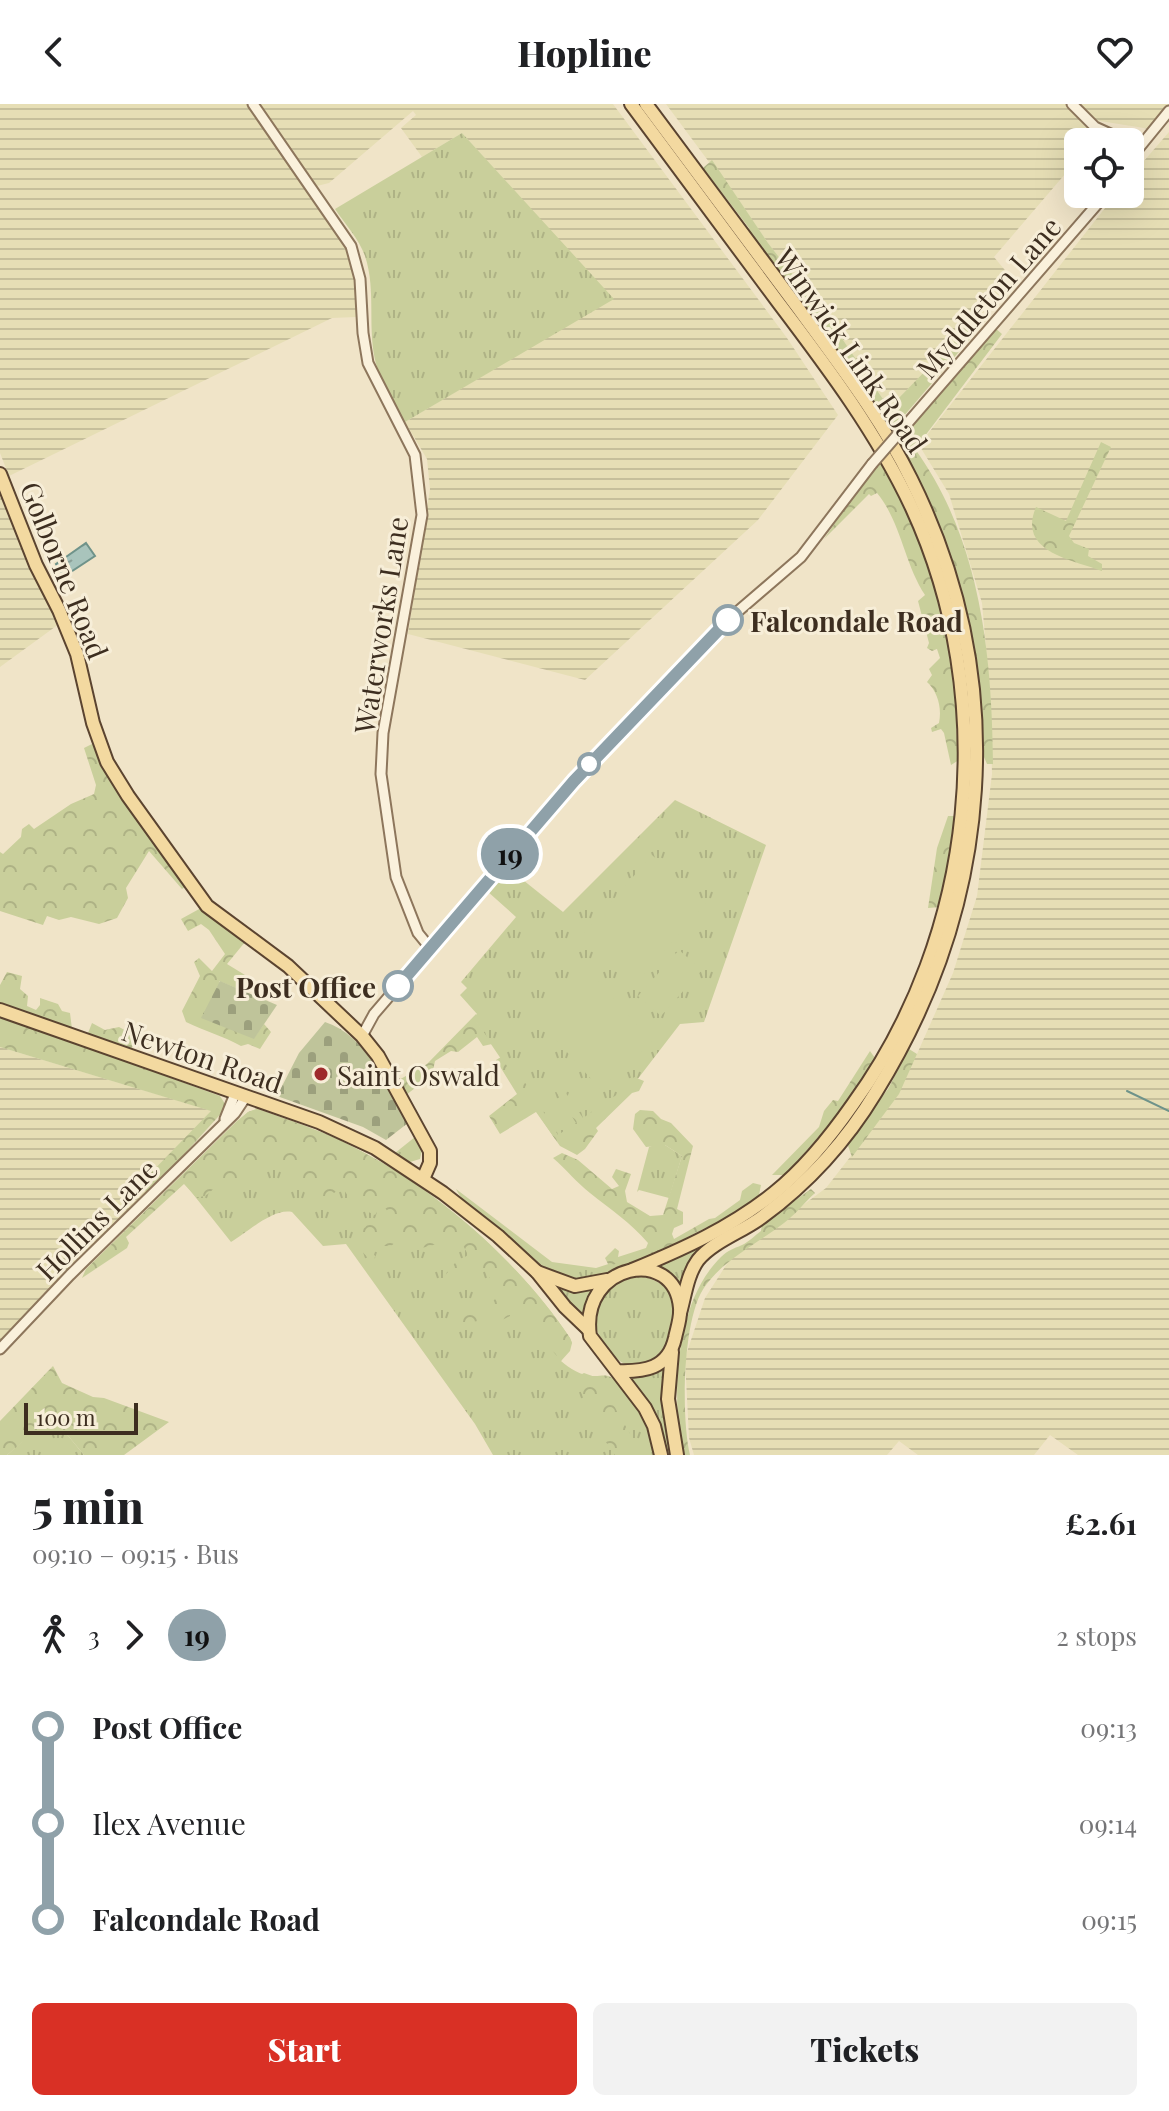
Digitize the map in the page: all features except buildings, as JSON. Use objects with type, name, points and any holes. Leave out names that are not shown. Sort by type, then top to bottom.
[{"type":"main road","name":"Winwick Link Road","points":[[631,104],[819,356],[892,468],[936,570],[953,635],[965,741],[963,800],[946,904],[914,998],[866,1086],[805,1164],[775,1192],[712,1235],[632,1270]]},
{"type":"main road","name":"Winwick Link Road","points":[[646,104],[843,370],[911,478],[938,540],[958,604],[970,666],[976,733],[976,784],[970,844],[959,903],[933,984],[904,1045],[833,1152],[800,1186],[752,1225],[709,1250],[698,1261],[690,1275],[680,1313]]},
{"type":"main road","name":"Golborne Road","points":[[0,474],[36,565],[77,654],[102,750],[128,796],[207,906],[288,966],[362,1036],[378,1056],[428,1148],[430,1163],[423,1179]]},
{"type":"main road","name":"Newton Road","points":[[0,1010],[319,1122],[356,1138],[423,1179],[475,1217],[537,1272],[565,1307],[589,1330]]},
{"type":"main road","points":[[661,1455],[649,1414],[590,1336],[589,1330],[595,1298],[611,1278],[632,1270],[649,1270],[667,1280],[678,1297],[680,1313],[672,1348],[668,1399],[677,1455]]},
{"type":"main road","name":"Newton Road","points":[[537,1272],[575,1286],[611,1278]]},
{"type":"main road","points":[[617,1371],[652,1368],[667,1358],[672,1348]]},
{"type":"street","name":"Waterworks Lane","points":[[253,104],[351,246],[360,279],[368,363],[415,455],[422,515],[383,733],[381,774],[396,877],[418,933],[431,949]]},
{"type":"street","points":[[1072,104],[1097,128]]},
{"type":"street","points":[[1144,141],[1169,111]]},
{"type":"street","name":"Myddleton Lane","points":[[362,1036],[374,1014],[569,785],[722,625],[801,557],[872,464],[1094,208]]},
{"type":"street","name":"Hollins Lane","points":[[0,1349],[224,1122],[240,1096]]},
{"type":"shaded area","points":[[0,104],[251,104],[344,238],[356,282],[356,317],[332,318],[9,476],[0,453]]},
{"type":"shaded area","points":[[260,104],[613,104],[787,338],[838,415],[758,520],[585,680],[408,634],[430,489],[427,459],[405,422],[612,299],[462,133],[422,157],[401,128],[416,115],[413,111],[329,183],[317,186]]},
{"type":"shaded area","points":[[666,104],[1169,104],[1150,129],[1100,121],[1092,128],[1064,128],[1064,175],[994,257],[1014,281],[889,408],[841,337],[768,243],[712,161],[709,162]]},
{"type":"shaded area","points":[[1169,132],[1169,1455],[1078,1455],[1050,1435],[1034,1455],[918,1455],[899,1441],[887,1455],[694,1455],[689,1438],[685,1358],[705,1298],[730,1259],[826,1188],[882,1116],[917,1054],[953,973],[977,896],[992,774],[990,692],[982,603],[949,494],[919,445],[1105,208],[1144,208],[1144,161]]},
{"type":"shaded area","points":[[0,488],[31,569],[59,624],[0,667]]},
{"type":"shaded area","points":[[0,1047],[212,1111],[141,1183],[148,1194],[0,1343]]},
{"type":"green space","points":[[462,133],[614,299],[405,422],[385,389],[377,367],[372,340],[369,270],[365,256],[335,209]]},
{"type":"green space","points":[[712,160],[768,243],[841,337],[889,408],[977,318],[983,314],[987,319],[891,431],[750,238],[749,228],[703,168]]},
{"type":"green space","points":[[995,328],[1002,334],[915,449],[955,521],[978,600],[990,682],[993,764],[987,764],[981,750],[964,614],[897,445]]},
{"type":"green space","points":[[1101,442],[1111,447],[1069,536],[1074,543],[1089,549],[1088,556],[1102,564],[1102,571],[1062,557],[1040,544],[1032,522],[1036,507],[1066,521]]},
{"type":"green space","points":[[881,463],[890,472],[908,508],[934,578],[947,629],[960,724],[956,729],[959,760],[951,765],[944,733],[941,729],[932,732],[931,728],[939,723],[940,712],[936,695],[927,682],[932,675],[929,669],[940,658],[937,649],[932,651],[927,648],[929,643],[918,601],[925,595],[885,504],[877,493],[869,494],[824,539]]},
{"type":"green space","points":[[92,744],[121,793],[186,886],[182,889],[149,851],[126,888],[128,898],[117,918],[99,924],[71,917],[59,920],[47,916],[43,925],[0,911],[0,852],[3,854],[21,837],[22,829],[29,824],[34,829],[71,804],[94,794],[96,785],[84,748]]},
{"type":"green space","points":[[675,800],[766,845],[704,1022],[680,1024],[630,1089],[555,1139],[474,1019],[477,1014],[460,995],[467,988],[461,982],[516,917],[487,891],[508,868],[563,912]]},
{"type":"green space","points":[[948,816],[956,816],[941,907],[928,908],[937,848]]},
{"type":"green space","points":[[652,855],[706,903],[638,981],[584,933]]},
{"type":"green space","points":[[201,908],[245,942],[227,964],[245,975],[236,988],[219,981],[254,1038],[264,1024],[271,1032],[260,1049],[248,1044],[241,1046],[186,1022],[182,1011],[200,976],[194,962],[199,958],[212,971],[225,954],[209,930],[201,924],[188,931],[181,919]]},
{"type":"green space","points":[[679,950],[702,970],[661,1016],[638,996]]},
{"type":"green space","points":[[584,965],[652,1042],[600,1089],[531,1012]]},
{"type":"green space","points":[[7,972],[22,976],[20,989],[28,996],[27,1006],[36,1010],[40,998],[58,1004],[62,1011],[70,1013],[72,1029],[0,1003],[0,985]]},
{"type":"green space","points":[[220,981],[277,1005],[254,1039],[201,1018]]},
{"type":"green space","points":[[476,1014],[479,1017],[476,1021],[492,1044],[483,1046],[477,1037],[458,1052],[451,1051],[435,1061],[432,1075],[406,1095],[397,1081],[427,1064]]},
{"type":"green space","points":[[0,1015],[220,1096],[227,1107],[148,1194],[140,1184],[211,1111],[0,1047]]},
{"type":"green space","points":[[325,1022],[353,1038],[364,1051],[408,1123],[386,1140],[363,1127],[277,1096],[299,1053]]},
{"type":"green space","points":[[92,1023],[105,1030],[119,1027],[136,1036],[131,1051],[90,1038],[88,1033]]},
{"type":"green space","points":[[909,1049],[917,1054],[899,1094],[852,1157],[847,1143],[888,1089]]},
{"type":"green space","points":[[870,1051],[875,1058],[836,1121],[785,1175],[772,1175],[819,1127],[824,1111],[833,1100],[838,1101]]},
{"type":"green space","points":[[501,1057],[515,1078],[519,1076],[524,1081],[558,1135],[576,1123],[555,1090],[561,1086],[583,1118],[625,1089],[634,1077],[644,1081],[639,1091],[632,1093],[596,1128],[598,1131],[577,1155],[560,1146],[536,1112],[500,1134],[489,1116],[517,1094],[496,1060]]},
{"type":"green space","points":[[257,1109],[327,1135],[381,1162],[472,1228],[525,1280],[570,1338],[572,1343],[561,1361],[581,1374],[608,1376],[626,1388],[640,1410],[656,1455],[493,1455],[475,1424],[346,1244],[323,1246],[292,1212],[269,1217],[231,1242],[185,1184],[248,1112]]},
{"type":"green space","points":[[257,1109],[349,1145],[381,1162],[443,1204],[500,1254],[525,1281],[570,1338],[570,1351],[561,1361],[518,1309],[510,1311],[510,1316],[494,1324],[484,1320],[465,1323],[454,1319],[453,1314],[486,1310],[500,1293],[482,1267],[447,1286],[445,1284],[444,1277],[455,1263],[468,1255],[463,1245],[448,1241],[422,1248],[413,1243],[408,1232],[391,1246],[374,1246],[371,1251],[376,1257],[370,1260],[357,1246],[361,1229],[366,1227],[364,1223],[369,1220],[375,1225],[388,1225],[386,1209],[381,1206],[375,1215],[364,1210],[364,1203],[360,1207],[354,1205],[342,1187],[319,1200],[312,1199],[292,1175],[276,1167],[246,1172],[248,1178],[234,1191],[228,1190],[222,1180],[217,1181],[206,1195],[196,1197],[184,1184],[126,1237],[129,1243],[127,1248],[82,1278],[86,1269],[237,1121]]},
{"type":"green space","points":[[640,1110],[653,1111],[671,1123],[693,1146],[677,1209],[683,1212],[683,1224],[674,1228],[674,1239],[715,1218],[740,1200],[742,1191],[753,1183],[761,1185],[758,1200],[718,1227],[707,1227],[673,1245],[609,1266],[605,1258],[615,1248],[619,1251],[618,1257],[646,1248],[648,1243],[553,1158],[562,1153],[578,1160],[612,1189],[619,1186],[612,1177],[616,1169],[631,1174],[625,1191],[627,1202],[650,1216],[663,1215],[682,1156],[665,1145],[646,1147],[633,1129],[635,1114]]},
{"type":"green space","points":[[415,1137],[422,1150],[420,1159],[410,1162],[395,1153]]},
{"type":"green space","points":[[665,1145],[682,1156],[669,1198],[637,1192],[649,1147]]},
{"type":"green space","points":[[456,1189],[552,1262],[596,1268],[708,1232],[622,1270],[577,1281],[557,1275],[538,1263],[472,1208]]},
{"type":"green space","points":[[811,1189],[815,1193],[796,1213],[723,1267],[698,1299],[692,1319],[686,1367],[685,1417],[690,1455],[682,1455],[677,1405],[680,1350],[685,1324],[705,1276],[728,1251],[745,1244],[761,1231],[762,1224]]},
{"type":"green space","points":[[721,1235],[707,1246],[681,1291],[653,1266]]},
{"type":"green space","points":[[632,1276],[656,1281],[670,1295],[674,1313],[671,1333],[662,1351],[648,1363],[632,1366],[615,1357],[605,1345],[596,1322],[601,1301],[609,1291]]},
{"type":"green space","points":[[550,1282],[595,1288],[588,1302],[585,1323]]},
{"type":"green space","points":[[53,1366],[62,1383],[93,1397],[104,1398],[169,1422],[124,1455],[84,1455],[65,1432],[31,1435],[7,1455],[0,1455],[0,1421]]},
{"type":"green space","points":[[665,1367],[672,1455],[665,1455],[627,1376],[650,1374]]},
{"type":"green space","points":[[584,1373],[601,1383],[639,1455],[615,1455],[601,1435],[604,1424],[572,1379]]},
{"type":"green space","points":[[65,1432],[84,1455],[7,1455],[31,1434]]},
{"type":"water","points":[[86,543],[95,556],[63,577],[56,564]]},
{"type":"waterway","points":[[1127,1091],[1169,1111]]},
{"type":"bus line","name":"19","points":[[398,986],[574,781],[660,687],[728,620]]},
{"type":"place","name":"Falcondale Road","points":[[728,620]]},
{"type":"place","name":"Post Office","points":[[398,986]]},
{"type":"place","name":"Saint Oswald","points":[[321,1074]]}]
